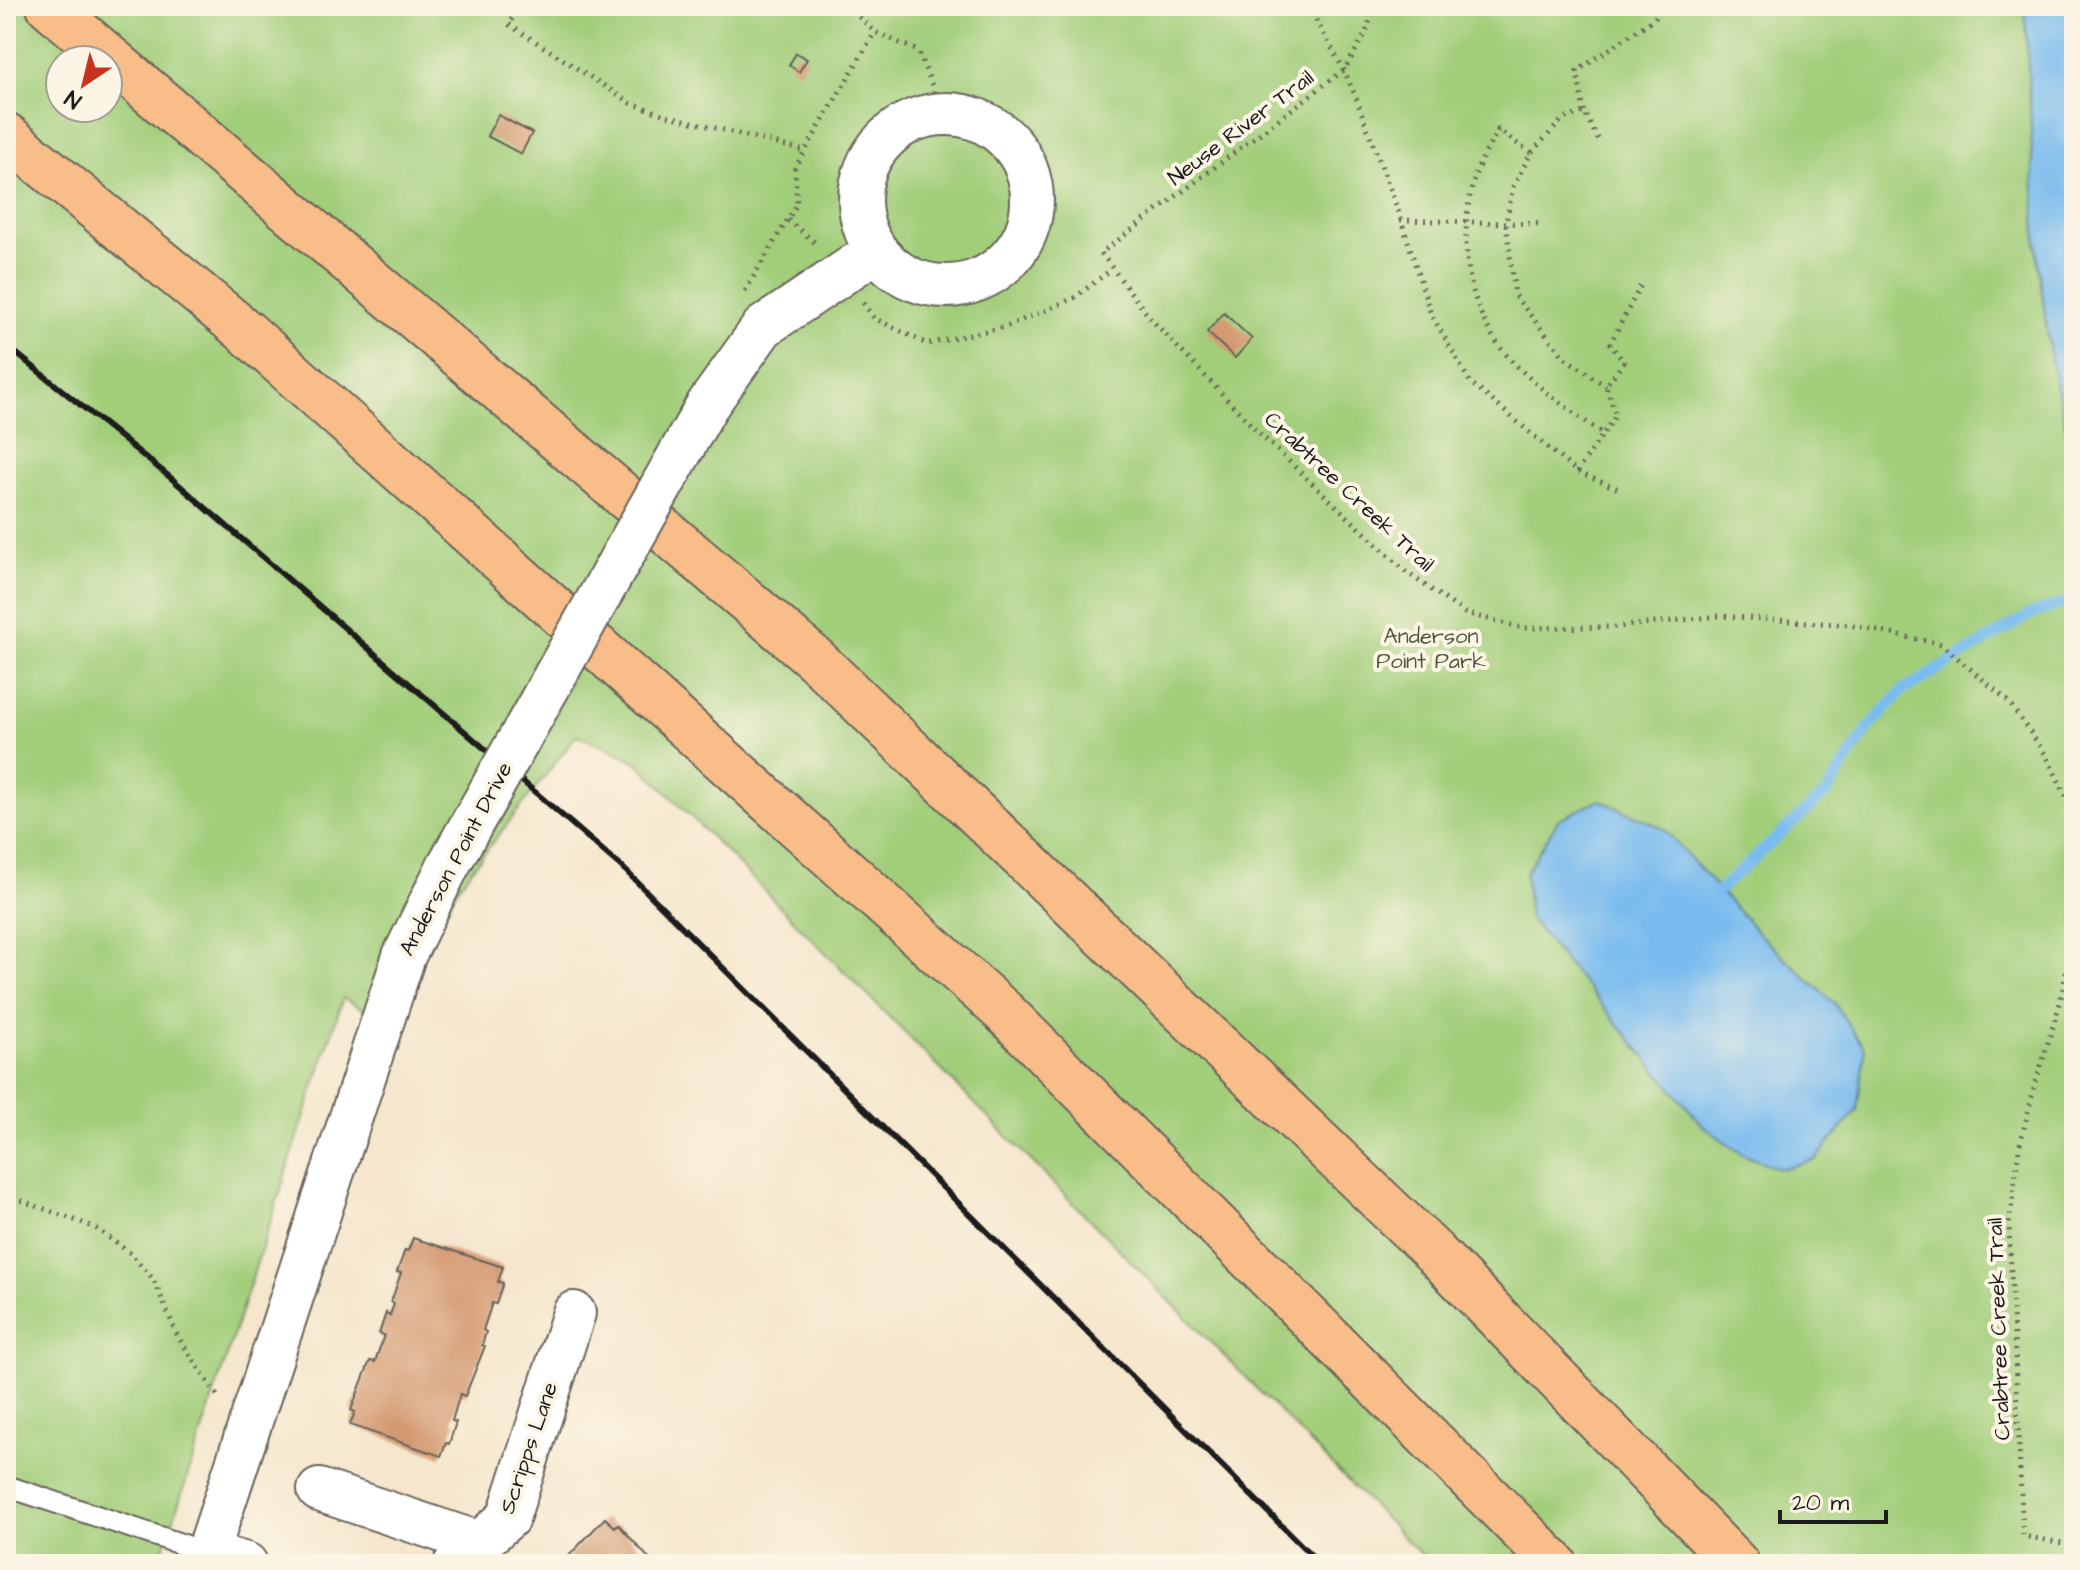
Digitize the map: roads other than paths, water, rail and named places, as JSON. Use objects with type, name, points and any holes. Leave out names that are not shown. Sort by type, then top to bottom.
[{"type":"highway","points":[[49,6],[815,659],[1435,1253],[1737,1564]]},
{"type":"highway","points":[[6,135],[246,332],[1004,1012],[1555,1564]]},
{"type":"street","points":[[934,114],[962,115],[988,125],[1010,142],[1025,166],[1032,192],[1030,220],[1019,246],[1000,267],[976,281],[949,286],[921,283],[896,270],[876,251],[865,229],[859,206],[861,182],[870,157],[887,136],[909,122],[934,114]]},
{"type":"street","name":"Anderson Point Drive","points":[[219,1560],[404,956],[448,866],[706,407],[763,327],[876,251]]},
{"type":"street","name":"Scripps Lane","points":[[467,1553],[508,1518],[574,1313]]},
{"type":"street","points":[[319,1490],[467,1553]]},
{"type":"lane","points":[[6,1486],[219,1560]]},
{"type":"water","points":[[2025,6],[2074,6],[2074,466],[2051,360],[2037,255]]},
{"type":"water","points":[[1600,800],[1663,828],[1762,937],[1834,1003],[1865,1049],[1857,1110],[1815,1160],[1781,1169],[1742,1154],[1702,1125],[1530,919],[1525,874],[1559,819]]},
{"type":"waterway","points":[[1718,891],[1827,792],[1869,727],[1902,691],[2031,614],[2074,600]]},
{"type":"railway","points":[[6,345],[171,478],[623,868],[1320,1564]]},
{"type":"park label","name":"Anderson Point Park","points":[[1431,648]]}]
